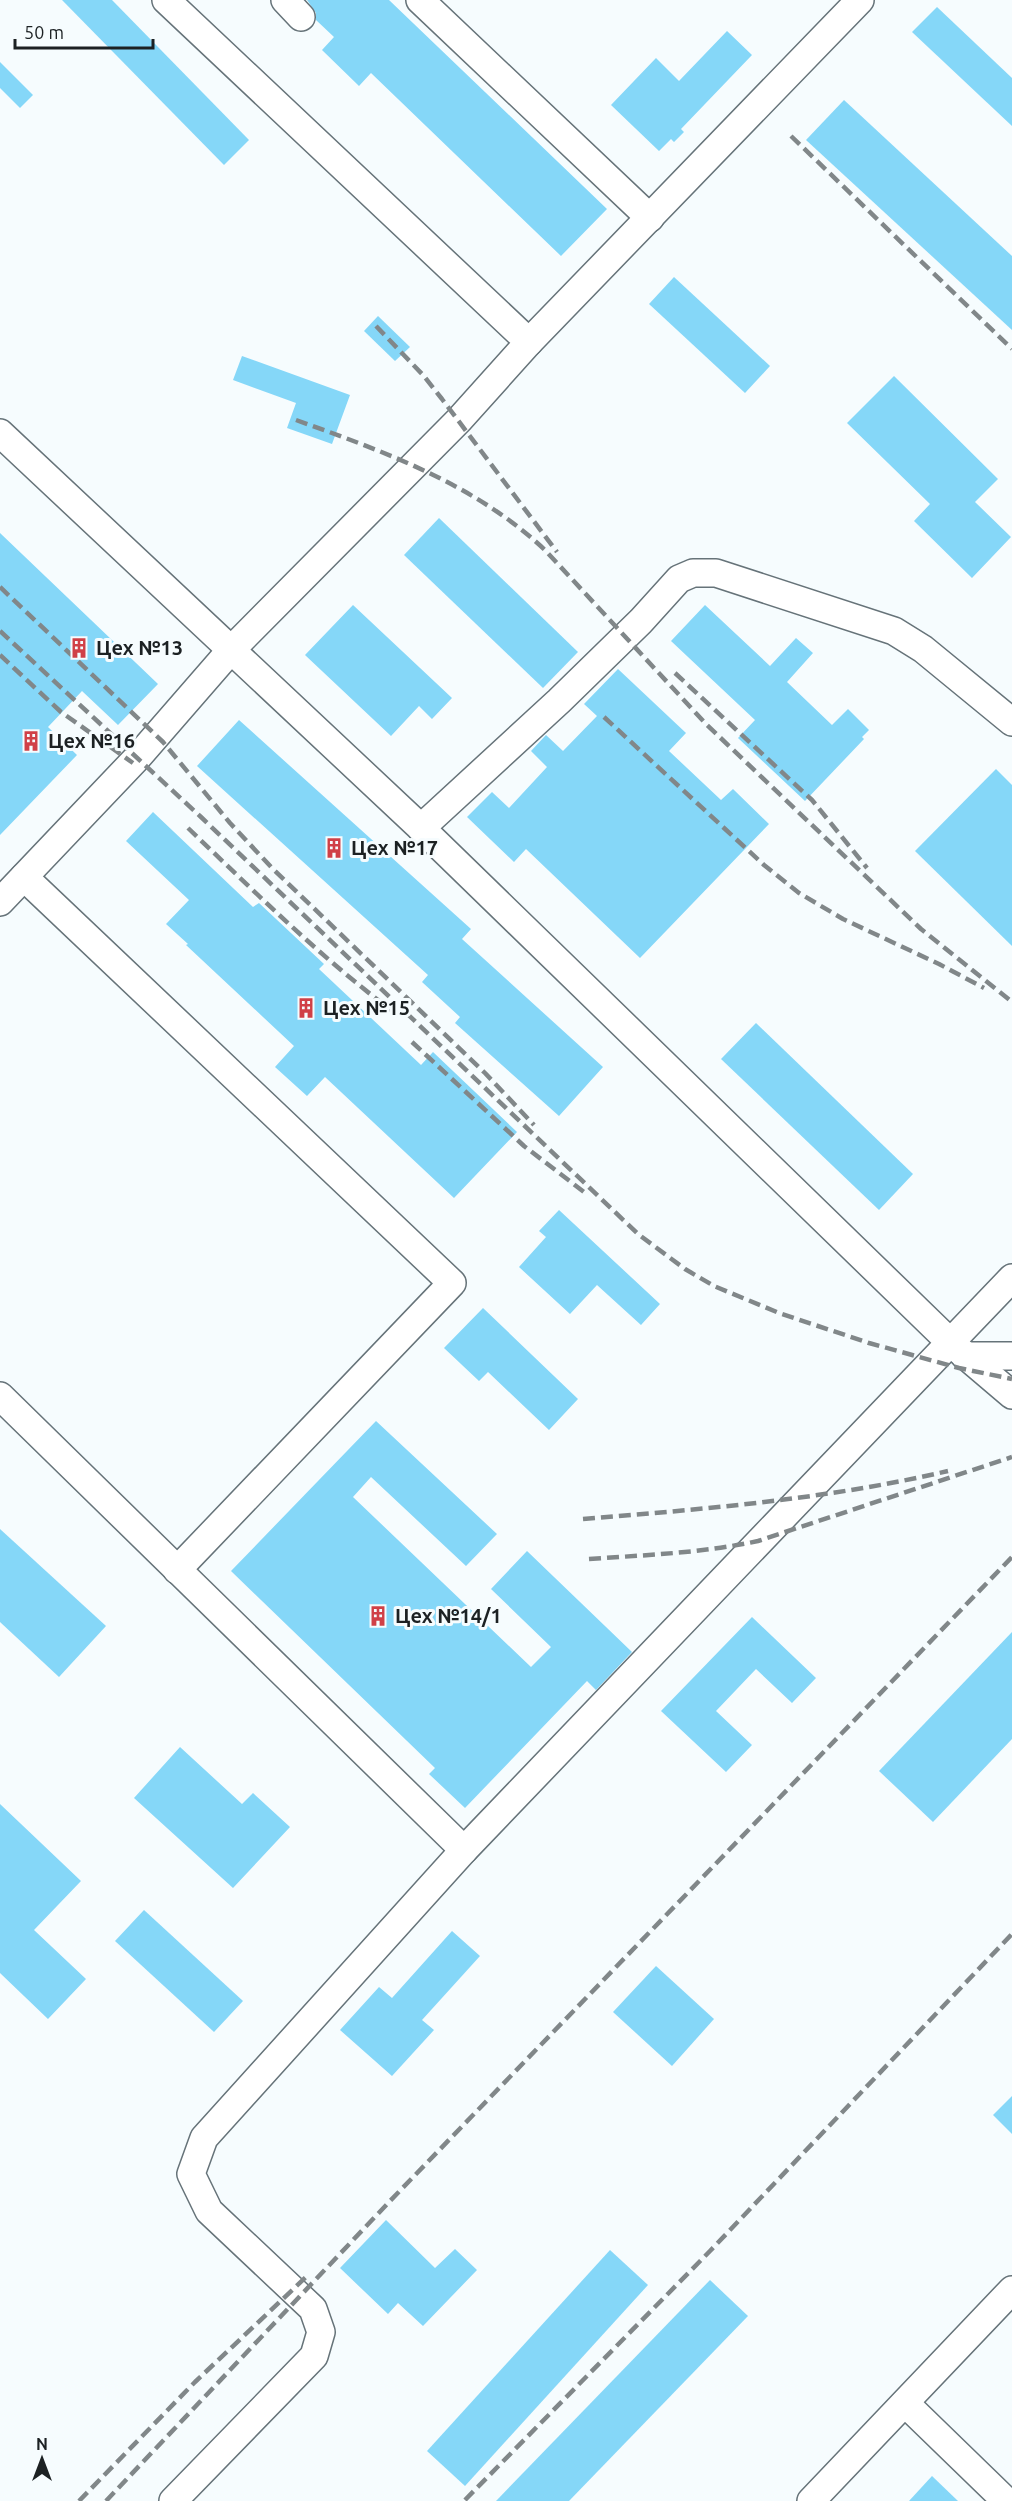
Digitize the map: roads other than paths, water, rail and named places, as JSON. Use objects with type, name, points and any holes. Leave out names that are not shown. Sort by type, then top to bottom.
[{"type":"lane","points":[[166,0],[529,342]]},
{"type":"lane","points":[[420,0],[650,218]]},
{"type":"lane","points":[[0,902],[137,758],[230,651],[459,420],[529,342],[860,0]]},
{"type":"lane","points":[[0,433],[421,828],[958,1350],[1012,1395]]},
{"type":"lane","points":[[421,828],[559,701],[641,621],[679,579],[693,573],[716,573],[894,631],[923,649],[1012,722]]},
{"type":"lane","points":[[24,877],[452,1283],[177,1570]]},
{"type":"lane","points":[[179,2499],[314,2356],[321,2332],[313,2309],[210,2211],[191,2174],[204,2138],[464,1850],[765,1533],[958,1350],[1012,1278]]},
{"type":"lane","points":[[958,1350],[1012,1356]]},
{"type":"lane","points":[[0,1396],[464,1850]]},
{"type":"lane","points":[[811,2501],[1012,2290]]},
{"type":"lane","points":[[905,2403],[1006,2501]]},
{"type":"railway","points":[[791,136],[1012,349]]},
{"type":"railway","points":[[376,326],[423,375],[557,552]]},
{"type":"railway","points":[[296,420],[428,472],[489,506],[518,527],[545,550],[706,724],[921,929],[1012,1002]]},
{"type":"railway","points":[[0,587],[163,742],[230,823],[272,868],[485,1073],[534,1125]]},
{"type":"railway","points":[[0,631],[201,817],[638,1234],[685,1269],[714,1286],[779,1313],[869,1343],[959,1368],[1012,1379]]},
{"type":"railway","points":[[0,655],[61,712],[133,763]]},
{"type":"railway","points":[[675,673],[812,800],[867,868]]},
{"type":"railway","points":[[604,717],[764,865],[799,893],[843,919],[984,988]]},
{"type":"railway","points":[[188,828],[317,949],[399,1016]]},
{"type":"railway","points":[[412,1042],[524,1146],[584,1192]]},
{"type":"railway","points":[[589,1559],[695,1551],[758,1541],[1012,1457]]},
{"type":"railway","points":[[583,1519],[812,1496],[948,1471]]},
{"type":"railway","points":[[106,2501],[390,2201],[1012,1557]]},
{"type":"railway","points":[[465,2500],[710,2251],[1012,1934]]},
{"type":"railway","points":[[79,2501],[195,2382],[306,2277]]},
{"type":"place","name":"Цех №13","points":[[79,648]]},
{"type":"place","name":"Цех №16","points":[[31,741]]},
{"type":"place","name":"Цех №17","points":[[334,848]]},
{"type":"place","name":"Цех №15","points":[[306,1008]]},
{"type":"place","name":"Цех №14/1","points":[[378,1616]]}]
